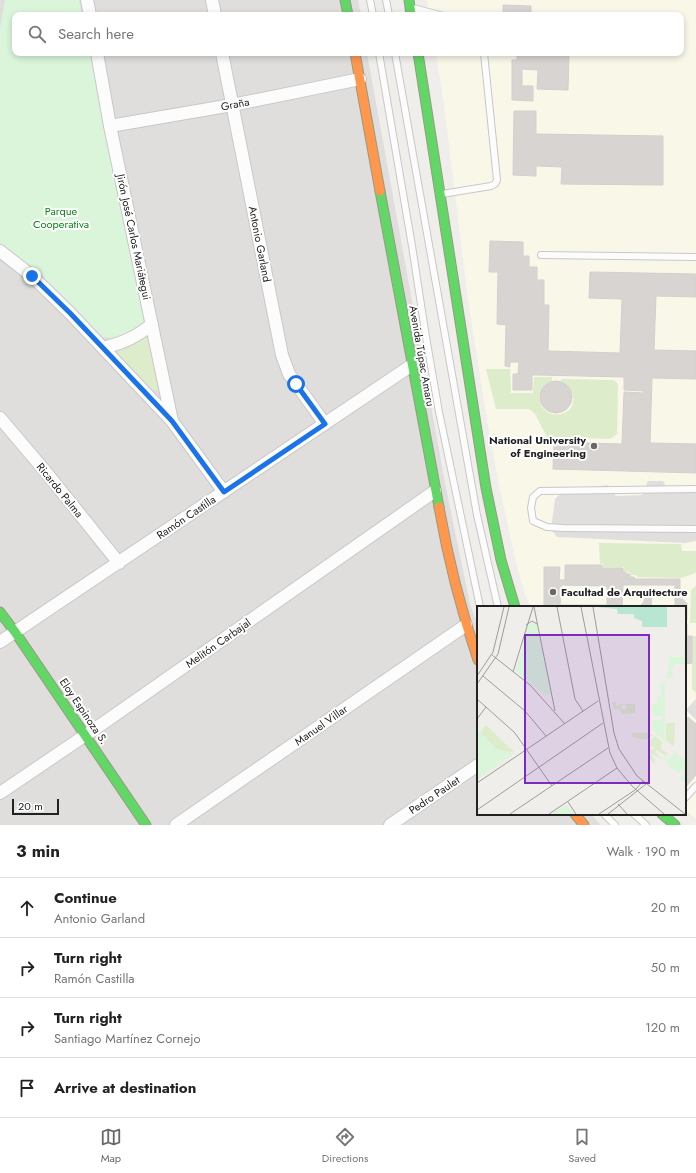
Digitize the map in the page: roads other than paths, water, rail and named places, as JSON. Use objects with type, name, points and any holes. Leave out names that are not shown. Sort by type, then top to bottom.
[{"type":"main road","points":[[345,0],[347,12]]},
{"type":"main road","name":"Avenida Túpac Amaru","points":[[356,56],[435,491],[445,540],[466,625],[477,657]]},
{"type":"main road","points":[[418,56],[463,344],[496,542],[505,581],[515,606]]},
{"type":"main road","name":"Eloy Espinoza S.","points":[[0,612],[146,825]]},
{"type":"main road","points":[[576,815],[584,825]]},
{"type":"main road","points":[[652,825],[667,817]]},
{"type":"street","points":[[87,0],[89,12]]},
{"type":"street","points":[[212,0],[214,12]]},
{"type":"street","name":"Jirón José Carlos Mariátegui","points":[[98,56],[110,126],[172,421]]},
{"type":"street","name":"Antonio Garland","points":[[223,56],[282,354],[289,374],[325,424]]},
{"type":"street","name":"Graña","points":[[110,126],[232,105],[360,79]]},
{"type":"street","points":[[0,251],[32,276],[70,313],[172,421],[224,492]]},
{"type":"street","points":[[103,348],[123,342],[140,334],[152,324]]},
{"type":"street","name":"Ramón Castilla","points":[[0,642],[412,365]]},
{"type":"street","name":"Ricardo Palma","points":[[0,418],[46,471],[118,563]]},
{"type":"street","name":"Melitón Carbajal","points":[[0,793],[86,736],[435,491]]},
{"type":"street","name":"Manuel Villar","points":[[176,825],[466,625]]},
{"type":"street","name":"Pedro Paulet","points":[[390,825],[477,766]]},
{"type":"lane","points":[[370,0],[372,12]]},
{"type":"lane","points":[[386,0],[388,12]]},
{"type":"lane","points":[[410,7],[429,12]]},
{"type":"lane","points":[[379,56],[427,344],[455,490],[480,606]]},
{"type":"lane","points":[[396,56],[477,515],[498,606]]},
{"type":"lane","points":[[440,194],[491,186],[495,184],[497,180],[484,56]]},
{"type":"lane","points":[[541,255],[696,257]]},
{"type":"lane","points":[[696,489],[540,491],[533,496],[531,508],[533,520],[546,527],[696,529]]},
{"type":"lane","points":[[686,797],[695,789]]},
{"type":"lane","points":[[605,815],[615,825]]},
{"type":"lane","points":[[635,815],[646,825]]},
{"type":"place","name":"National University of Engineering","points":[[594,446]]},
{"type":"place","name":"Facultad de Arquitecture","points":[[553,592]]},
{"type":"park label","name":"Parque Cooperativa","points":[[61,217]]}]
